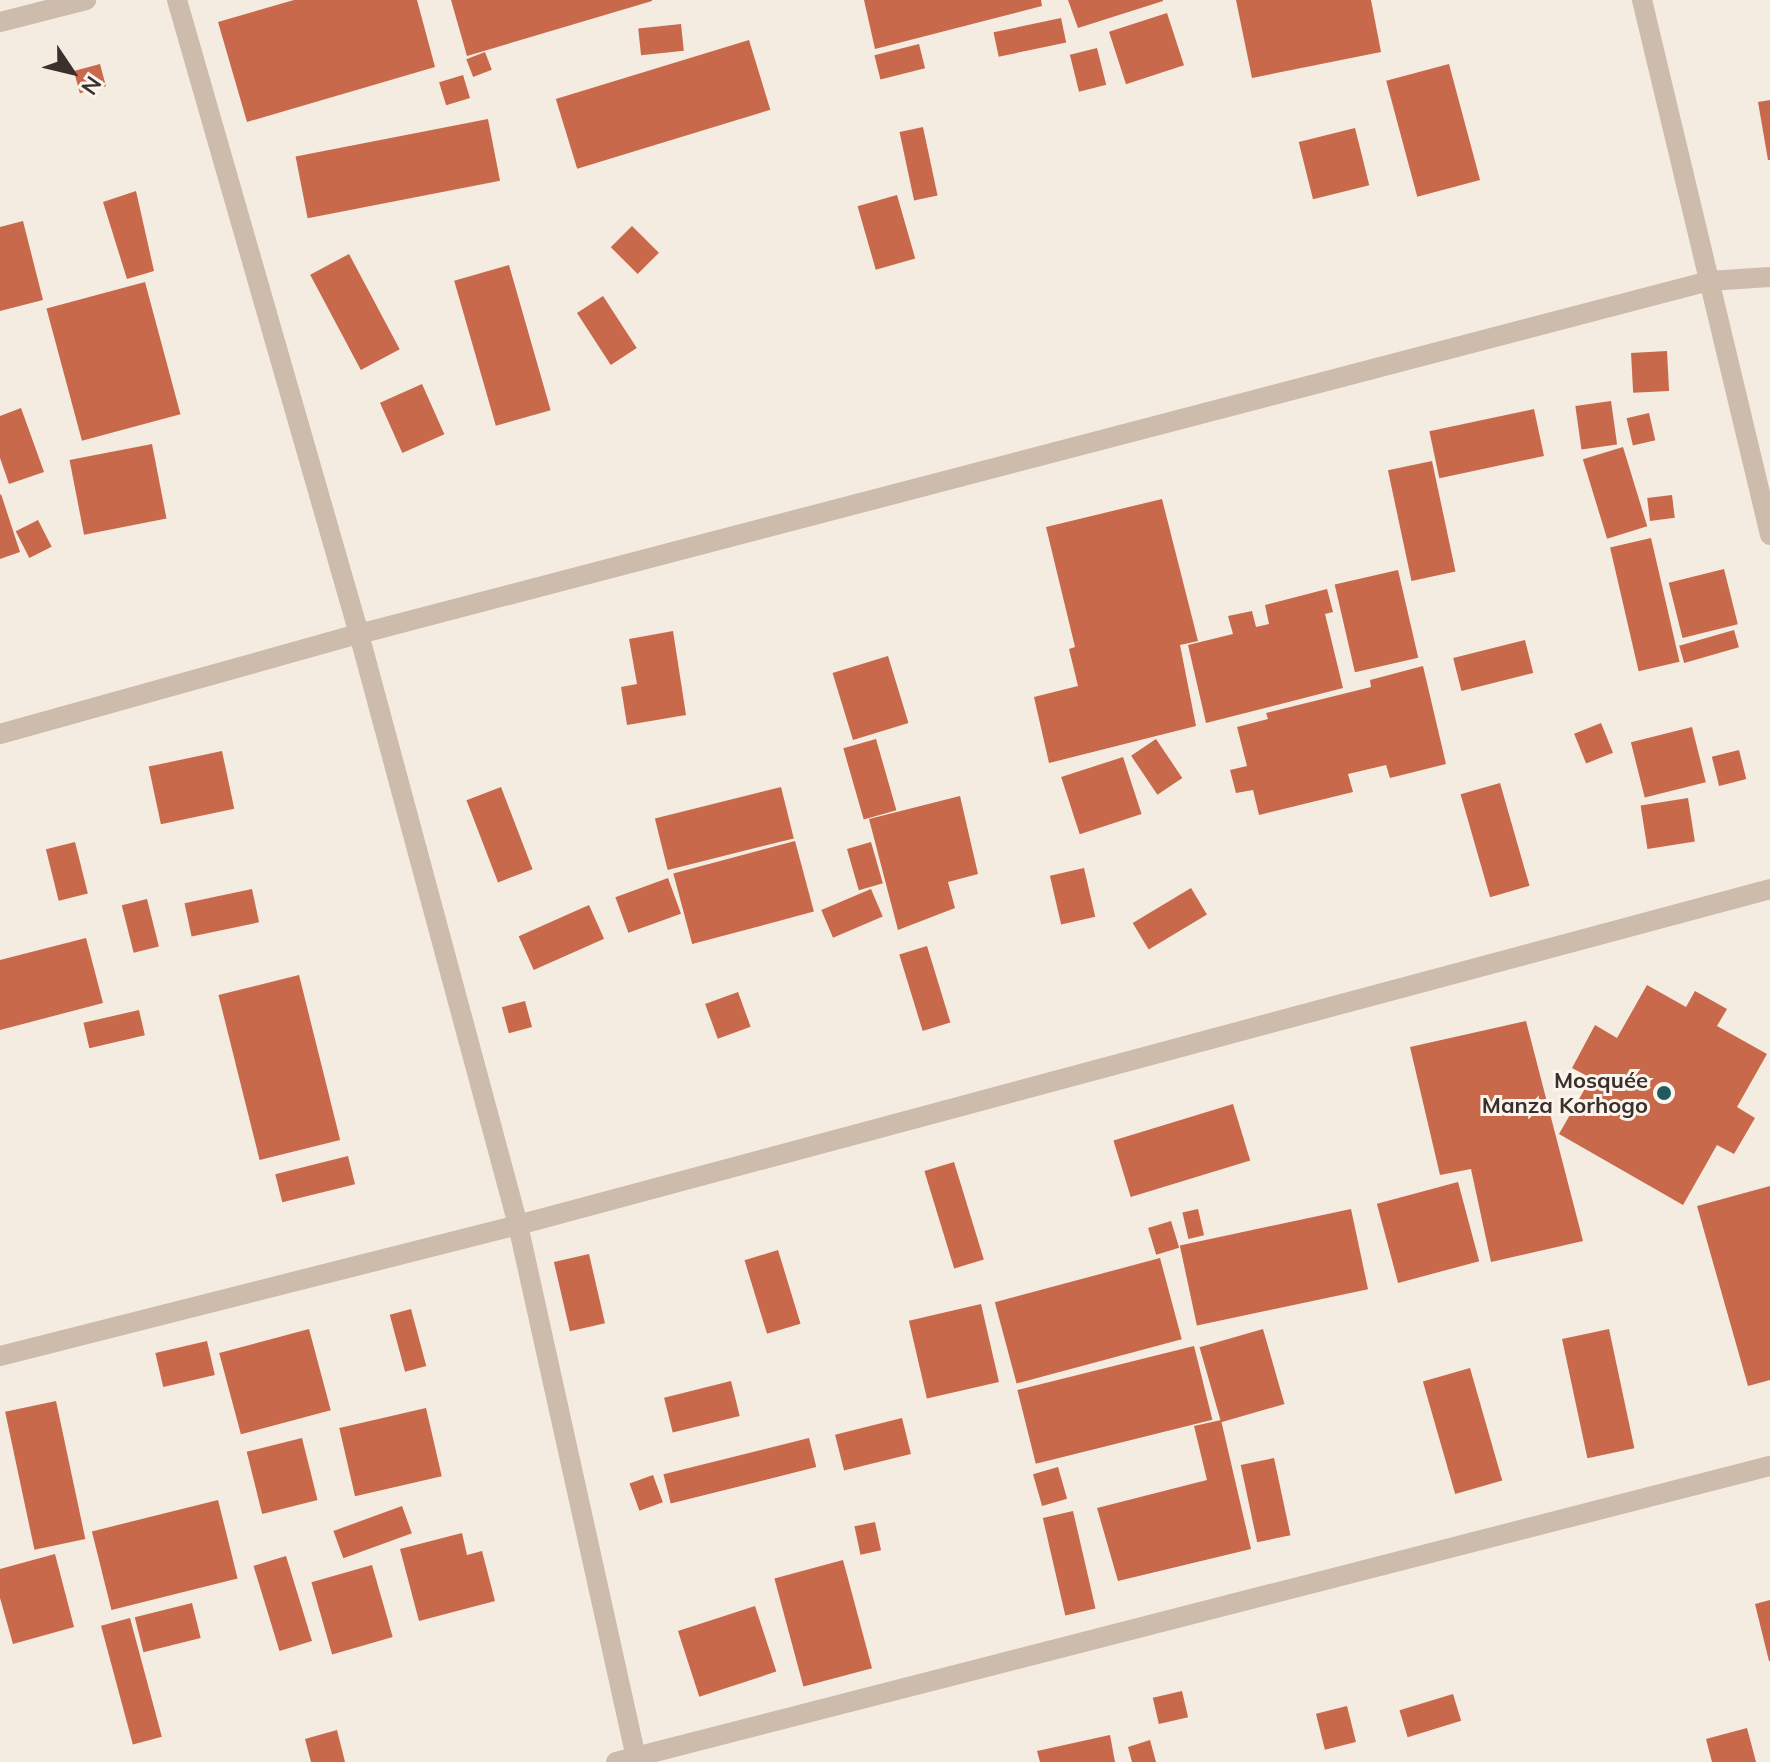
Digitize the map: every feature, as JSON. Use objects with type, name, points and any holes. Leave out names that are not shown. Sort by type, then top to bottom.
[{"type":"street","points":[[0,22],[86,0]]},
{"type":"street","points":[[177,0],[359,634],[518,1225],[630,1760],[1770,1466]]},
{"type":"street","points":[[1642,0],[1770,535]]},
{"type":"street","points":[[0,734],[359,634],[1709,281],[1770,277]]},
{"type":"street","points":[[0,1356],[518,1225],[1770,889]]},
{"type":"building","points":[[294,0],[417,0],[435,67],[247,122],[218,22]]},
{"type":"building","points":[[451,0],[652,0],[652,1],[467,56]]},
{"type":"building","points":[[864,0],[1041,0],[1042,6],[875,49]]},
{"type":"building","points":[[1068,0],[1163,0],[1163,1],[1078,28]]},
{"type":"building","points":[[1236,0],[1371,0],[1381,52],[1252,78]]},
{"type":"building","points":[[1167,13],[1184,65],[1126,84],[1109,32]]},
{"type":"building","points":[[1061,18],[1066,42],[999,57],[994,32]]},
{"type":"building","points":[[681,24],[684,51],[641,55],[638,28]]},
{"type":"building","points":[[749,40],[770,110],[577,169],[556,99]]},
{"type":"building","points":[[919,44],[925,68],[880,79],[874,55]]},
{"type":"building","points":[[1097,48],[1106,85],[1079,92],[1070,55]]},
{"type":"building","points":[[485,52],[492,70],[473,77],[466,59]]},
{"type":"building","points":[[100,64],[106,86],[80,93],[74,71]]},
{"type":"building","points":[[1449,64],[1480,180],[1417,197],[1386,81]]},
{"type":"building","points":[[463,75],[470,98],[446,105],[439,82]]},
{"type":"building","points":[[1770,100],[1770,160],[1768,160],[1758,102]]},
{"type":"building","points":[[488,119],[500,181],[308,218],[296,156]]},
{"type":"building","points":[[923,127],[938,195],[914,200],[900,132]]},
{"type":"building","points":[[1355,128],[1369,185],[1313,199],[1299,142]]},
{"type":"building","points":[[136,191],[154,271],[127,279],[103,202]]},
{"type":"building","points":[[897,195],[915,258],[876,270],[858,206]]},
{"type":"building","points":[[23,221],[43,300],[0,311],[0,227]]},
{"type":"building","points":[[632,226],[659,253],[638,274],[611,247]]},
{"type":"building","points":[[349,254],[400,349],[361,370],[310,275]]},
{"type":"building","points":[[509,265],[551,410],[496,426],[454,281]]},
{"type":"building","points":[[145,282],[180,414],[82,441],[46,308]]},
{"type":"building","points":[[603,296],[637,348],[611,365],[577,313]]},
{"type":"building","points":[[1667,351],[1669,391],[1633,393],[1631,353]]},
{"type":"building","points":[[422,384],[444,434],[402,453],[380,403]]},
{"type":"building","points":[[1611,401],[1617,445],[1581,450],[1575,406]]},
{"type":"building","points":[[21,408],[44,472],[9,484],[0,458],[0,416]]},
{"type":"building","points":[[1534,409],[1544,456],[1439,478],[1429,431]]},
{"type":"building","points":[[1649,413],[1655,440],[1633,445],[1627,418]]},
{"type":"building","points":[[152,444],[167,519],[84,535],[70,460]]},
{"type":"building","points":[[1623,447],[1647,526],[1607,539],[1583,459]]},
{"type":"building","points":[[1432,461],[1455,572],[1411,581],[1388,470]]},
{"type":"building","points":[[0,495],[20,552],[0,559]]},
{"type":"building","points":[[1672,495],[1675,518],[1650,521],[1647,498]]},
{"type":"building","points":[[1162,499],[1198,641],[1180,645],[1196,726],[1049,763],[1034,697],[1078,686],[1069,649],[1075,647],[1046,527]]},
{"type":"building","points":[[38,520],[52,547],[29,558],[16,531]]},
{"type":"building","points":[[1651,538],[1680,662],[1639,671],[1610,547]]},
{"type":"building","points":[[1724,569],[1738,624],[1682,638],[1669,583]]},
{"type":"building","points":[[1398,570],[1418,658],[1355,672],[1335,585]]},
{"type":"building","points":[[1327,589],[1333,612],[1325,614],[1343,688],[1206,723],[1188,645],[1233,634],[1228,616],[1252,611],[1256,627],[1269,624],[1265,605]]},
{"type":"building","points":[[1734,630],[1739,647],[1684,663],[1679,646]]},
{"type":"building","points":[[673,631],[686,715],[627,725],[621,687],[637,684],[629,639]]},
{"type":"building","points":[[1525,640],[1533,673],[1461,691],[1453,658]]},
{"type":"building","points":[[888,656],[908,723],[853,740],[833,673]]},
{"type":"building","points":[[1423,666],[1446,764],[1390,778],[1386,765],[1348,774],[1353,792],[1259,815],[1253,790],[1236,793],[1230,770],[1247,766],[1237,727],[1268,719],[1266,713],[1371,687],[1370,680]]},
{"type":"building","points":[[1601,723],[1613,753],[1586,764],[1574,734]]},
{"type":"building","points":[[1692,727],[1706,782],[1645,798],[1631,742]]},
{"type":"building","points":[[876,739],[896,810],[864,820],[843,748]]},
{"type":"building","points":[[1156,739],[1182,778],[1157,795],[1131,756]]},
{"type":"building","points":[[1739,750],[1746,779],[1719,786],[1712,757]]},
{"type":"building","points":[[222,751],[234,809],[161,824],[149,767]]},
{"type":"building","points":[[1123,757],[1142,814],[1080,834],[1061,777]]},
{"type":"building","points":[[1500,783],[1529,886],[1490,897],[1461,794]]},
{"type":"building","points":[[501,787],[533,869],[498,882],[466,800]]},
{"type":"building","points":[[781,787],[794,838],[668,870],[655,818]]},
{"type":"building","points":[[960,796],[978,874],[948,882],[955,908],[898,930],[869,819]]},
{"type":"building","points":[[1688,798],[1695,841],[1647,849],[1641,806]]},
{"type":"building","points":[[795,841],[814,912],[692,944],[673,874]]},
{"type":"building","points":[[75,842],[88,893],[59,901],[46,849]]},
{"type":"building","points":[[871,842],[883,883],[859,890],[847,849]]},
{"type":"building","points":[[1084,868],[1095,917],[1061,925],[1050,876]]},
{"type":"building","points":[[668,878],[681,914],[628,933],[615,897]]},
{"type":"building","points":[[1191,888],[1207,915],[1149,950],[1133,923]]},
{"type":"building","points":[[252,889],[259,922],[192,937],[185,903]]},
{"type":"building","points":[[871,889],[883,917],[833,938],[821,910]]},
{"type":"building","points":[[147,899],[159,947],[134,953],[122,905]]},
{"type":"building","points":[[589,905],[604,939],[534,970],[519,936]]},
{"type":"building","points":[[86,938],[103,1003],[0,1030],[0,960]]},
{"type":"building","points":[[927,946],[950,1023],[923,1031],[899,954]]},
{"type":"building","points":[[299,975],[340,1140],[260,1160],[218,995]]},
{"type":"building","name":"Mosquée Manza Korhogo","points":[[1647,985],[1686,1007],[1695,991],[1727,1009],[1717,1026],[1767,1054],[1737,1107],[1755,1118],[1734,1154],[1717,1145],[1683,1205],[1559,1134],[1591,1078],[1572,1068],[1595,1025],[1617,1038]]},
{"type":"building","points":[[738,992],[751,1027],[718,1039],[705,1004]]},
{"type":"building","points":[[525,1001],[532,1027],[509,1033],[502,1007]]},
{"type":"building","points":[[139,1010],[145,1035],[89,1048],[83,1023]]},
{"type":"building","points":[[1526,1021],[1583,1241],[1491,1262],[1471,1169],[1440,1175],[1410,1047]]},
{"type":"building","points":[[1233,1104],[1250,1160],[1131,1197],[1113,1141]]},
{"type":"building","points":[[348,1156],[355,1184],[282,1202],[275,1174]]},
{"type":"building","points":[[954,1162],[984,1260],[954,1269],[924,1171]]},
{"type":"building","points":[[1458,1182],[1479,1261],[1398,1283],[1377,1204]]},
{"type":"building","points":[[1770,1186],[1770,1380],[1748,1386],[1697,1206]]},
{"type":"building","points":[[1198,1209],[1204,1235],[1188,1239],[1182,1213]]},
{"type":"building","points":[[1351,1209],[1368,1289],[1197,1326],[1180,1245]]},
{"type":"building","points":[[1171,1221],[1179,1248],[1156,1255],[1148,1228]]},
{"type":"building","points":[[778,1250],[801,1324],[767,1334],[745,1260]]},
{"type":"building","points":[[589,1254],[605,1323],[570,1331],[554,1262]]},
{"type":"building","points":[[1160,1258],[1182,1339],[1017,1383],[995,1302]]},
{"type":"building","points":[[981,1304],[999,1382],[927,1399],[909,1321]]},
{"type":"building","points":[[411,1309],[426,1366],[405,1372],[390,1315]]},
{"type":"building","points":[[309,1329],[331,1410],[241,1434],[219,1353]]},
{"type":"building","points":[[1263,1329],[1284,1404],[1221,1422],[1200,1347]]},
{"type":"building","points":[[1609,1329],[1634,1448],[1587,1458],[1562,1339]]},
{"type":"building","points":[[207,1341],[215,1375],[163,1387],[155,1353]]},
{"type":"building","points":[[1194,1346],[1212,1420],[1036,1464],[1017,1390]]},
{"type":"building","points":[[1470,1368],[1502,1480],[1455,1494],[1423,1382]]},
{"type":"building","points":[[731,1381],[740,1416],[673,1433],[664,1398]]},
{"type":"building","points":[[56,1401],[85,1539],[34,1550],[5,1412]]},
{"type":"building","points":[[426,1408],[442,1476],[355,1496],[339,1428]]},
{"type":"building","points":[[902,1418],[911,1454],[844,1471],[835,1435]]},
{"type":"building","points":[[1221,1420],[1251,1549],[1118,1581],[1097,1508],[1207,1480],[1194,1426]]},
{"type":"building","points":[[302,1438],[317,1500],[262,1514],[247,1452]]},
{"type":"building","points":[[809,1438],[816,1467],[671,1503],[663,1474]]},
{"type":"building","points":[[1274,1458],[1290,1535],[1257,1542],[1241,1465]]},
{"type":"building","points":[[1058,1467],[1067,1499],[1042,1506],[1033,1474]]},
{"type":"building","points":[[653,1475],[663,1502],[639,1511],[630,1484]]},
{"type":"building","points":[[218,1500],[238,1579],[111,1610],[92,1531]]},
{"type":"building","points":[[402,1506],[412,1533],[343,1558],[333,1531]]},
{"type":"building","points":[[1073,1511],[1095,1608],[1065,1615],[1043,1518]]},
{"type":"building","points":[[875,1522],[881,1550],[860,1555],[854,1526]]},
{"type":"building","points":[[462,1533],[467,1555],[482,1551],[495,1601],[419,1621],[400,1549]]},
{"type":"building","points":[[55,1554],[74,1627],[13,1644],[0,1598],[0,1569]]},
{"type":"building","points":[[286,1556],[312,1641],[280,1651],[253,1566]]},
{"type":"building","points":[[843,1560],[872,1668],[803,1687],[774,1578]]},
{"type":"building","points":[[372,1565],[393,1637],[332,1654],[311,1582]]},
{"type":"building","points":[[1770,1600],[1770,1661],[1769,1661],[1755,1604]]},
{"type":"building","points":[[192,1603],[201,1638],[143,1652],[135,1617]]},
{"type":"building","points":[[755,1606],[776,1672],[699,1697],[678,1631]]},
{"type":"building","points":[[130,1618],[162,1737],[133,1745],[101,1626]]},
{"type":"building","points":[[1182,1691],[1188,1717],[1159,1724],[1153,1698]]},
{"type":"building","points":[[1453,1694],[1461,1721],[1408,1737],[1399,1710]]},
{"type":"building","points":[[1347,1706],[1356,1742],[1325,1750],[1316,1714]]},
{"type":"building","points":[[1747,1728],[1756,1762],[1712,1762],[1706,1739]]},
{"type":"building","points":[[337,1730],[345,1762],[311,1762],[305,1739]]},
{"type":"building","points":[[1110,1735],[1115,1762],[1040,1762],[1037,1751]]},
{"type":"building","points":[[1150,1740],[1156,1762],[1132,1762],[1128,1747]]},
{"type":"place","name":"Mosquée Manza Korhogo","points":[[1664,1093]]}]
